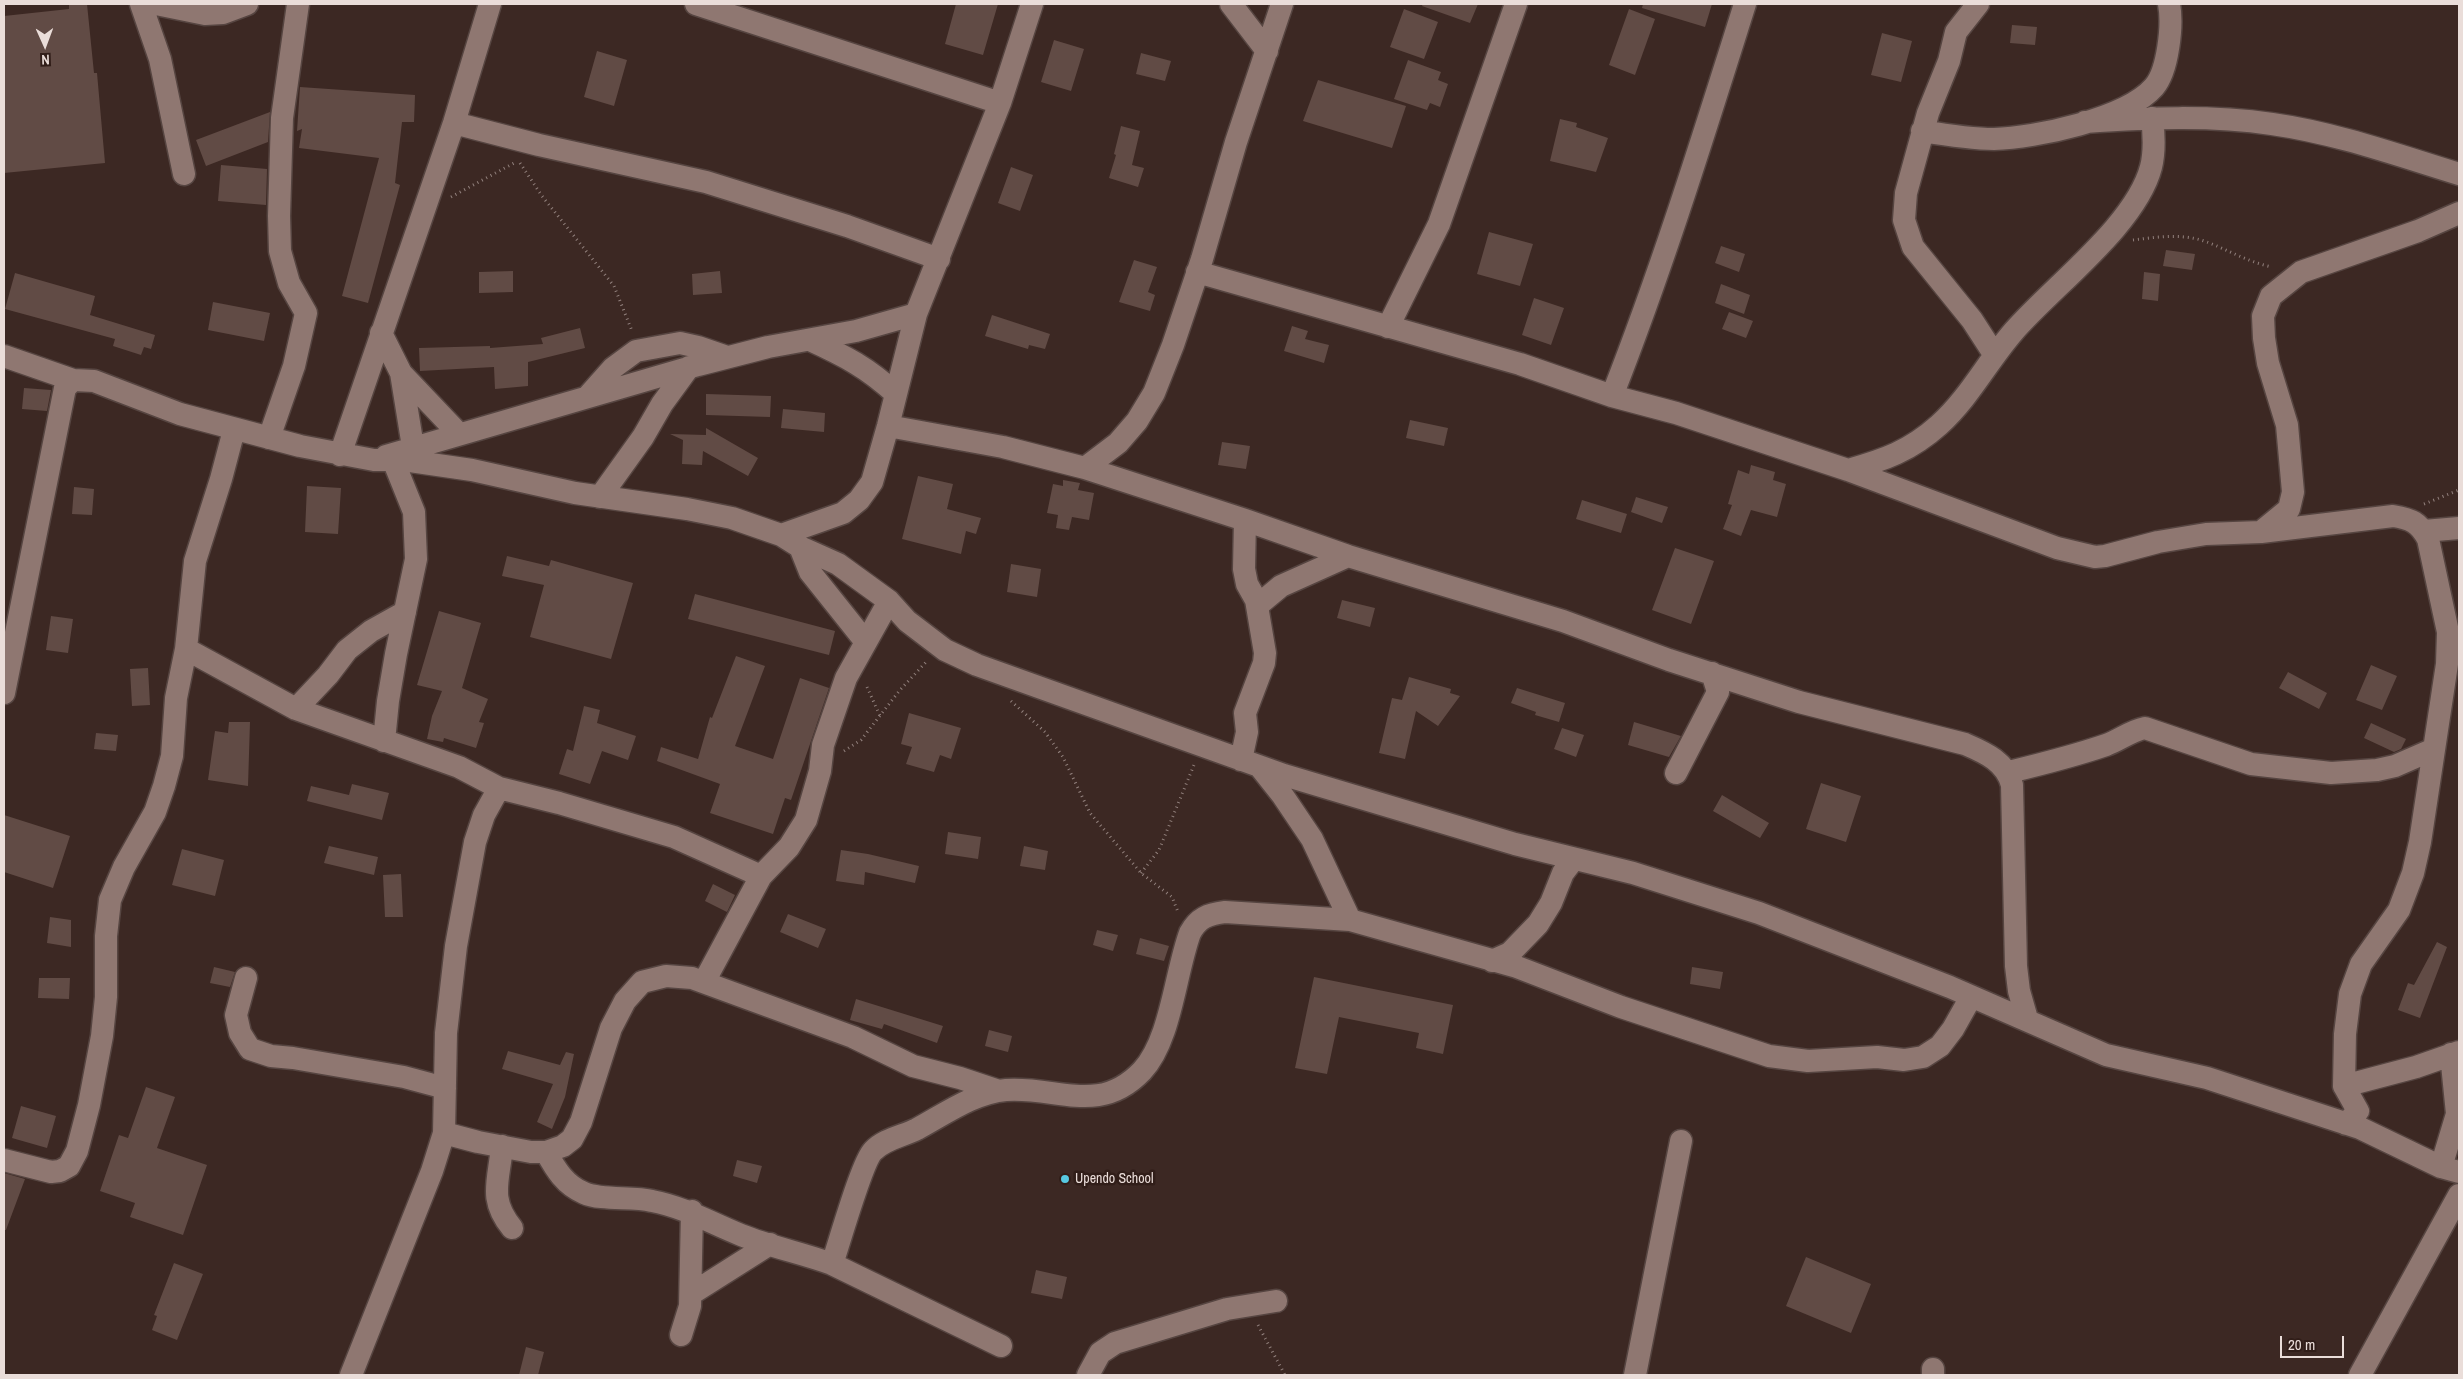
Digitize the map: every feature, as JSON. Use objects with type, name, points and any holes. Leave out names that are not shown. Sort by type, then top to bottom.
[{"type":"street","points":[[141,4],[160,59],[184,174]]},
{"type":"street","points":[[156,4],[205,14],[223,13],[247,4]]},
{"type":"street","points":[[269,438],[294,366],[306,312],[289,284],[280,251],[279,216],[282,118],[298,4]]},
{"type":"street","points":[[340,455],[454,123],[490,4]]},
{"type":"street","points":[[696,4],[1000,103]]},
{"type":"street","points":[[781,535],[843,513],[860,500],[872,482],[916,314],[1000,103],[1032,4]]},
{"type":"street","points":[[1231,4],[1267,51]]},
{"type":"street","points":[[1085,468],[1118,443],[1137,421],[1154,394],[1174,345],[1236,142],[1282,4]]},
{"type":"street","points":[[1388,327],[1439,224],[1516,4]]},
{"type":"street","points":[[1612,396],[1655,285],[1698,156],[1745,4]]},
{"type":"street","points":[[1978,4],[1956,32],[1949,61],[1922,131],[1906,193],[1904,220],[1913,247],[1972,320],[1994,354]]},
{"type":"street","points":[[1922,131],[1993,139],[2018,137],[2085,122],[2135,103],[2155,86],[2164,72],[2172,16],[2169,4]]},
{"type":"street","points":[[2085,122],[2189,117],[2271,124],[2350,140],[2459,174]]},
{"type":"street","points":[[1848,470],[1892,457],[1938,426],[1982,377],[1994,354],[2117,226],[2139,194],[2151,169],[2154,154],[2152,118]]},
{"type":"street","points":[[454,123],[539,145],[706,182],[848,226],[939,259]]},
{"type":"street","points":[[2260,532],[2289,509],[2293,492],[2286,425],[2268,363],[2263,316],[2271,296],[2301,272],[2418,231],[2459,213]]},
{"type":"street","points":[[1197,272],[1520,364],[1612,396],[1676,413],[1848,470],[2057,548],[2095,556],[2105,556],[2158,542],[2206,534],[2260,532],[2393,516],[2413,519],[2428,538],[2448,632],[2447,664],[2420,842],[2413,873],[2399,910],[2361,964],[2350,994],[2345,1034],[2344,1086],[2358,1111],[2346,1124]]},
{"type":"street","points":[[384,460],[413,447],[458,433],[689,367],[727,357],[856,332],[916,314]]},
{"type":"street","points":[[381,333],[401,373],[458,433]]},
{"type":"street","points":[[810,340],[848,357],[872,372],[896,394]]},
{"type":"street","points":[[590,395],[613,368],[636,351],[680,343],[698,346],[727,357]]},
{"type":"street","points":[[4,356],[73,380],[94,381],[180,414],[234,430],[340,455],[472,470],[600,497],[687,509],[732,518],[781,535],[800,547],[838,564],[889,602],[907,621],[946,650],[978,665],[1251,763],[1400,811],[1572,860],[1633,873],[1759,913],[2027,1019],[2106,1055],[2207,1078],[2360,1128],[2450,1170],[2457,1114],[2455,1053],[2416,1067],[2344,1086]]},
{"type":"street","points":[[600,497],[643,437],[662,404],[689,367]]},
{"type":"street","points":[[401,373],[413,447]]},
{"type":"street","points":[[4,693],[65,388],[73,380]]},
{"type":"street","points":[[888,426],[1003,447],[1085,468],[1348,556],[1563,621],[1669,660],[1799,702],[1875,723],[1965,744],[1981,750],[2000,763],[2009,772],[2014,795],[2016,973],[2027,1019]]},
{"type":"street","points":[[4,1160],[51,1172],[60,1171],[69,1166],[76,1150],[89,1105],[102,1036],[106,997],[106,936],[110,900],[124,867],[155,812],[172,756],[176,698],[186,649],[195,561],[221,479],[234,430]]},
{"type":"street","points":[[384,460],[414,512],[416,559],[389,692],[384,741]]},
{"type":"street","points":[[1245,520],[1244,569],[1247,584],[1257,606],[1265,652],[1264,663],[1246,712],[1251,763],[1284,796],[1312,839],[1350,920]]},
{"type":"street","points":[[2424,531],[2459,528]]},
{"type":"street","points":[[800,547],[810,572],[866,642]]},
{"type":"street","points":[[1257,606],[1266,596],[1282,586],[1348,556]]},
{"type":"street","points":[[704,982],[761,876],[790,847],[806,820],[820,771],[823,745],[846,678],[889,602]]},
{"type":"street","points":[[296,709],[328,675],[347,650],[372,631],[406,612]]},
{"type":"street","points":[[186,649],[296,709],[459,767],[499,788],[559,802],[674,837],[761,876]]},
{"type":"street","points":[[1676,773],[1718,692],[1712,673]]},
{"type":"street","points":[[2009,772],[2072,756],[2109,744],[2134,730],[2145,728],[2250,764],[2331,773],[2377,770],[2396,766],[2434,749]]},
{"type":"street","points":[[351,1375],[432,1171],[444,1133],[446,1033],[451,982],[475,842],[484,815],[499,788]]},
{"type":"street","points":[[1492,961],[1510,953],[1538,924],[1551,903],[1563,873],[1572,860]]},
{"type":"street","points":[[832,1264],[873,1150],[894,1138],[916,1130],[948,1110],[979,1096],[999,1091],[1035,1090],[1096,1097],[1112,1092],[1140,1073],[1156,1048],[1170,1009],[1186,944],[1195,924],[1202,918],[1225,912],[1350,920],[1517,968],[1621,1007],[1769,1056],[1808,1061],[1876,1057],[1904,1060],[1923,1057],[1940,1046],[1953,1029],[1972,997]]},
{"type":"street","points":[[444,1133],[531,1152],[555,1150],[572,1139],[580,1122],[611,1028],[625,1001],[642,982],[666,976],[692,978],[704,982],[853,1037],[913,1066],[960,1078],[999,1091]]},
{"type":"street","points":[[246,978],[236,1015],[240,1033],[250,1049],[271,1056],[404,1077],[445,1088]]},
{"type":"street","points":[[1635,1375],[1681,1141]]},
{"type":"street","points":[[502,1146],[496,1200],[499,1211],[512,1228]]},
{"type":"street","points":[[546,1152],[561,1177],[569,1185],[586,1194],[652,1201],[692,1211],[742,1235],[832,1264],[1000,1346]]},
{"type":"street","points":[[2360,1375],[2459,1195]]},
{"type":"street","points":[[682,1335],[690,1306],[691,1294],[692,1211]]},
{"type":"street","points":[[691,1294],[770,1244]]},
{"type":"street","points":[[1088,1375],[1100,1353],[1114,1343],[1248,1305],[1276,1301]]},
{"type":"path","points":[[423,212],[518,160],[539,145]]},
{"type":"path","points":[[518,160],[542,196],[614,286],[631,326],[636,351]]},
{"type":"path","points":[[2125,242],[2169,236],[2188,237],[2205,241],[2264,265],[2301,272]]},
{"type":"path","points":[[820,771],[842,752],[861,740],[900,690],[921,670],[938,644]]},
{"type":"path","points":[[856,662],[880,716]]},
{"type":"path","points":[[1009,700],[1045,732],[1063,757],[1090,813],[1141,873],[1172,897],[1177,908],[1186,944]]},
{"type":"path","points":[[1141,873],[1159,850],[1203,746]]},
{"type":"path","points":[[1248,1305],[1285,1375]]},
{"type":"building","points":[[69,4],[87,4],[94,73],[97,73],[105,163],[4,173],[4,16],[69,9]]},
{"type":"building","points":[[956,4],[998,4],[983,55],[945,44]]},
{"type":"building","points":[[1423,4],[1478,4],[1470,23],[1422,6]]},
{"type":"building","points":[[1643,4],[1712,4],[1705,27],[1642,8]]},
{"type":"building","points":[[1404,9],[1438,22],[1424,59],[1390,47]]},
{"type":"building","points":[[1629,9],[1655,19],[1635,75],[1609,65]]},
{"type":"building","points":[[2012,25],[2037,27],[2035,45],[2010,43]]},
{"type":"building","points":[[1882,33],[1912,41],[1901,82],[1871,75]]},
{"type":"building","points":[[1054,40],[1084,49],[1071,91],[1041,82]]},
{"type":"building","points":[[597,51],[627,60],[614,106],[584,97]]},
{"type":"building","points":[[1141,53],[1171,61],[1165,81],[1136,74]]},
{"type":"building","points":[[1408,60],[1441,72],[1438,80],[1448,84],[1440,107],[1430,103],[1427,110],[1394,99]]},
{"type":"building","points":[[1318,80],[1406,106],[1392,148],[1303,121]]},
{"type":"building","points":[[300,87],[415,95],[414,122],[402,122],[395,183],[400,185],[368,303],[342,296],[379,158],[299,148],[302,129],[297,131]]},
{"type":"building","points":[[270,112],[268,142],[206,166],[196,140]]},
{"type":"building","points":[[1560,119],[1577,123],[1576,127],[1608,138],[1596,172],[1550,161]]},
{"type":"building","points":[[1121,126],[1140,131],[1132,165],[1144,168],[1138,187],[1109,178],[1116,155],[1114,154]]},
{"type":"building","points":[[221,165],[267,169],[266,205],[218,201]]},
{"type":"building","points":[[1011,167],[1033,175],[1020,211],[998,203]]},
{"type":"building","points":[[1489,232],[1533,244],[1520,286],[1477,274]]},
{"type":"building","points":[[1721,246],[1745,254],[1739,272],[1715,263]]},
{"type":"building","points":[[2166,250],[2195,254],[2192,270],[2163,266]]},
{"type":"building","points":[[1134,260],[1157,267],[1148,292],[1155,295],[1150,311],[1119,302]]},
{"type":"building","points":[[513,271],[513,292],[479,293],[479,272]]},
{"type":"building","points":[[720,271],[722,293],[693,295],[692,274]]},
{"type":"building","points":[[2144,272],[2160,274],[2158,301],[2142,299]]},
{"type":"building","points":[[15,273],[95,296],[90,315],[155,335],[151,349],[144,347],[141,355],[113,346],[115,339],[5,309]]},
{"type":"building","points":[[1721,284],[1750,295],[1744,314],[1715,303]]},
{"type":"building","points":[[1534,298],[1564,308],[1551,345],[1522,335]]},
{"type":"building","points":[[213,302],[270,313],[264,341],[208,330]]},
{"type":"building","points":[[1729,312],[1753,321],[1746,338],[1722,329]]},
{"type":"building","points":[[992,315],[1050,334],[1045,349],[1029,345],[1028,349],[985,336]]},
{"type":"building","points":[[1292,326],[1308,331],[1305,339],[1329,345],[1324,363],[1284,351]]},
{"type":"building","points":[[580,328],[585,348],[528,362],[528,386],[495,389],[494,367],[420,371],[419,348],[490,346],[490,348],[543,344],[541,338]]},
{"type":"building","points":[[24,388],[51,390],[47,411],[22,409]]},
{"type":"building","points":[[706,394],[771,396],[770,417],[706,415]]},
{"type":"building","points":[[783,409],[825,413],[824,432],[781,428]]},
{"type":"building","points":[[1410,420],[1448,428],[1444,446],[1406,438]]},
{"type":"building","points":[[706,428],[758,458],[748,476],[703,451],[702,465],[682,464],[683,440],[670,434],[706,435]]},
{"type":"building","points":[[1222,442],[1250,446],[1246,469],[1218,465]]},
{"type":"building","points":[[1751,465],[1775,472],[1773,480],[1786,484],[1777,517],[1751,510],[1741,536],[1723,529],[1732,505],[1728,504],[1738,470],[1749,474]]},
{"type":"building","points":[[918,476],[953,484],[947,509],[981,518],[976,534],[966,531],[961,554],[902,539]]},
{"type":"building","points":[[1063,480],[1080,483],[1078,490],[1094,493],[1089,520],[1072,517],[1069,530],[1056,528],[1058,515],[1047,513],[1053,484],[1063,486]]},
{"type":"building","points":[[307,486],[341,488],[338,534],[305,532]]},
{"type":"building","points":[[74,487],[94,489],[92,515],[72,514]]},
{"type":"building","points":[[1636,497],[1668,507],[1662,523],[1631,512]]},
{"type":"building","points":[[1582,500],[1627,514],[1621,533],[1576,519]]},
{"type":"building","points":[[1675,548],[1714,561],[1691,624],[1652,610]]},
{"type":"building","points":[[507,556],[549,566],[551,560],[633,583],[611,659],[530,637],[544,585],[502,576]]},
{"type":"building","points":[[1011,564],[1041,569],[1037,597],[1007,592]]},
{"type":"building","points":[[695,594],[835,631],[829,655],[688,619]]},
{"type":"building","points":[[1342,600],[1375,608],[1370,627],[1337,618]]},
{"type":"building","points":[[439,611],[481,623],[462,688],[488,699],[479,722],[484,723],[476,748],[444,738],[443,742],[427,739],[432,716],[442,691],[417,685]]},
{"type":"building","points":[[51,616],[73,619],[68,653],[46,650]]},
{"type":"building","points":[[736,656],[765,666],[735,746],[773,759],[800,678],[829,688],[791,800],[785,798],[773,834],[710,813],[720,784],[657,761],[661,747],[698,759],[710,717],[712,718]]},
{"type":"building","points":[[2371,665],[2397,676],[2382,710],[2356,700]]},
{"type":"building","points":[[148,668],[150,705],[132,706],[130,669]]},
{"type":"building","points":[[2288,672],[2327,693],[2319,709],[2279,688]]},
{"type":"building","points":[[1409,677],[1451,689],[1450,693],[1460,696],[1438,726],[1416,711],[1405,759],[1379,753],[1392,698],[1402,700]]},
{"type":"building","points":[[1517,688],[1565,703],[1559,722],[1535,715],[1536,712],[1511,703]]},
{"type":"building","points":[[584,706],[600,710],[597,723],[636,736],[628,760],[602,751],[590,784],[559,774],[567,749],[573,751]]},
{"type":"building","points":[[909,713],[961,728],[951,759],[940,755],[934,772],[906,764],[912,747],[901,744]]},
{"type":"building","points":[[229,722],[250,722],[248,786],[208,780],[215,731],[228,733]]},
{"type":"building","points":[[1634,722],[1681,736],[1669,757],[1628,745]]},
{"type":"building","points":[[2371,723],[2406,739],[2401,749],[2394,752],[2364,738]]},
{"type":"building","points":[[1562,728],[1584,735],[1576,757],[1554,749]]},
{"type":"building","points":[[96,733],[118,735],[116,751],[94,749]]},
{"type":"building","points":[[1821,783],[1861,796],[1846,842],[1806,829]]},
{"type":"building","points":[[352,784],[389,793],[382,820],[307,801],[311,786],[349,795]]},
{"type":"building","points":[[1722,795],[1769,823],[1760,838],[1713,811]]},
{"type":"building","points":[[4,815],[70,836],[53,888],[4,872]]},
{"type":"building","points":[[948,832],[981,837],[978,859],[945,854]]},
{"type":"building","points":[[329,846],[378,857],[374,875],[324,863]]},
{"type":"building","points":[[1024,846],[1048,851],[1045,870],[1020,866]]},
{"type":"building","points":[[182,849],[224,860],[215,896],[172,885]]},
{"type":"building","points":[[841,850],[868,854],[919,866],[915,883],[865,872],[864,885],[836,881]]},
{"type":"building","points":[[401,874],[403,917],[385,917],[383,875]]},
{"type":"building","points":[[713,884],[735,895],[727,912],[705,901]]},
{"type":"building","points":[[788,914],[826,929],[818,948],[780,932]]},
{"type":"building","points":[[50,917],[71,920],[71,947],[47,943]]},
{"type":"building","points":[[1097,930],[1118,935],[1113,951],[1093,945]]},
{"type":"building","points":[[1140,938],[1169,946],[1164,961],[1136,954]]},
{"type":"building","points":[[2437,942],[2447,947],[2420,1018],[2398,1010],[2408,983],[2414,985]]},
{"type":"building","points":[[214,967],[235,972],[230,987],[210,983]]},
{"type":"building","points":[[1692,967],[1723,972],[1720,989],[1690,984]]},
{"type":"building","points":[[1314,977],[1453,1005],[1443,1054],[1416,1048],[1419,1033],[1339,1017],[1327,1074],[1295,1068]]},
{"type":"building","points":[[39,978],[70,978],[69,999],[38,998]]},
{"type":"building","points":[[856,999],[943,1026],[937,1043],[884,1024],[882,1029],[850,1020]]},
{"type":"building","points":[[989,1030],[1012,1036],[1008,1052],[985,1046]]},
{"type":"building","points":[[508,1051],[560,1065],[566,1052],[574,1054],[565,1097],[552,1129],[537,1122],[553,1084],[502,1069]]},
{"type":"building","points":[[146,1087],[175,1097],[157,1148],[207,1165],[183,1235],[130,1217],[135,1203],[100,1191],[119,1135],[128,1138]]},
{"type":"building","points":[[21,1106],[56,1116],[47,1148],[12,1138]]},
{"type":"building","points":[[737,1160],[762,1166],[757,1183],[733,1176]]},
{"type":"building","points":[[4,1173],[25,1179],[6,1230],[4,1230]]},
{"type":"building","points":[[1806,1257],[1871,1284],[1851,1333],[1786,1306]]},
{"type":"building","points":[[174,1263],[203,1274],[177,1340],[152,1330],[157,1316],[154,1315]]},
{"type":"building","points":[[1036,1270],[1067,1277],[1062,1299],[1031,1293]]},
{"type":"building","points":[[526,1347],[544,1352],[538,1375],[519,1375]]},
{"type":"place","name":"Upendo School","points":[[1065,1179]]}]
